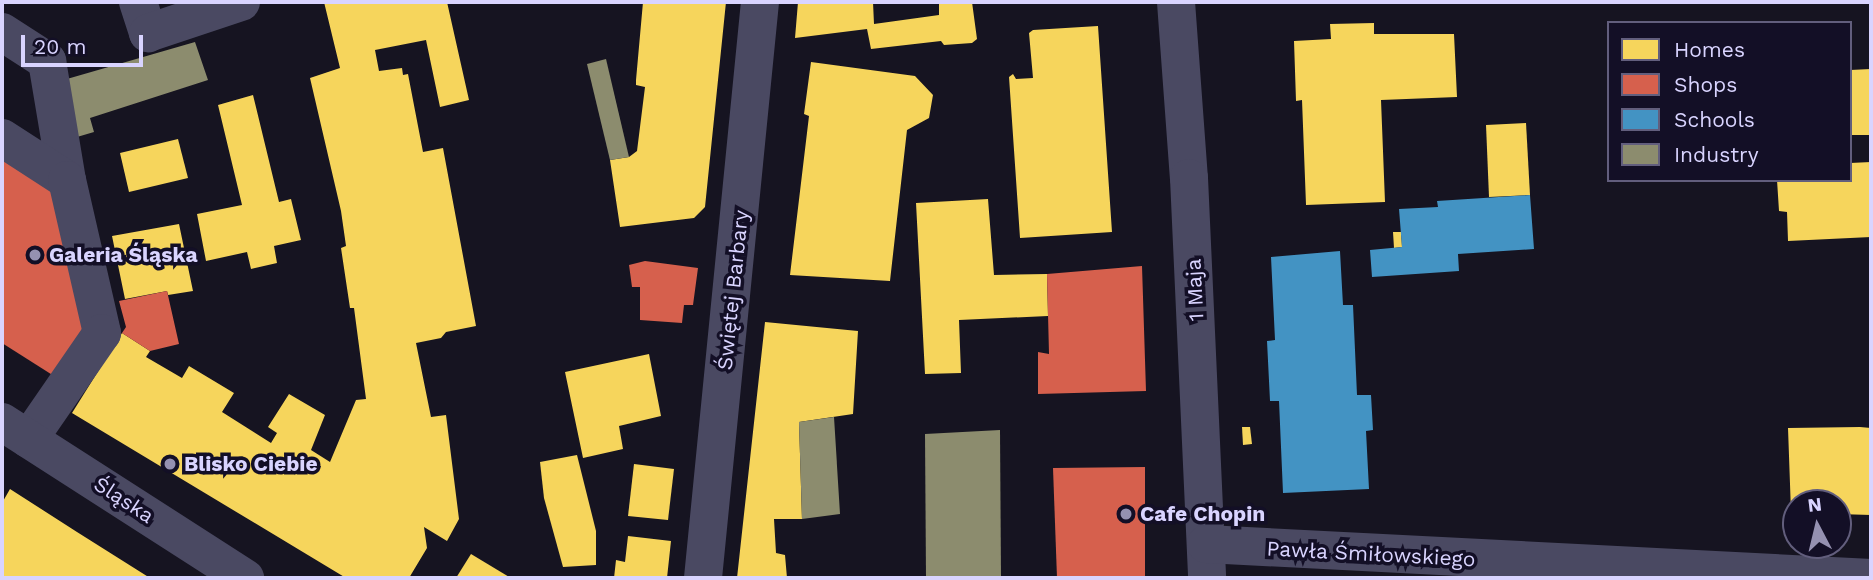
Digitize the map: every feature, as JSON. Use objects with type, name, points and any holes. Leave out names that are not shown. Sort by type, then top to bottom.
[{"type":"street","points":[[138,2],[148,33],[241,2]]},
{"type":"street","name":"Świętej Barbary","points":[[703,578],[760,2]]},
{"type":"street","name":"1 Maja","points":[[1176,2],[1189,178],[1207,561]]},
{"type":"street","points":[[2,32],[47,61],[67,180],[102,333],[15,431]]},
{"type":"street","points":[[2,138],[67,180]]},
{"type":"street","name":"Śląska","points":[[15,431],[245,578]]},
{"type":"street","name":"Pawła Śmiłowskiego","points":[[1207,561],[1871,578]]},
{"type":"building: Homes","points":[[324,2],[447,2],[469,100],[440,107],[426,40],[375,50],[379,71],[402,68],[403,75],[408,74],[423,152],[443,148],[476,326],[446,332],[441,338],[416,343],[431,417],[446,415],[459,519],[447,541],[424,527],[427,548],[409,578],[346,578],[72,413],[122,333],[150,351],[146,357],[182,378],[189,366],[234,393],[222,412],[271,443],[277,433],[268,427],[289,394],[325,415],[311,450],[330,462],[356,400],[366,399],[354,308],[350,308],[341,248],[346,246],[341,211],[310,78],[340,68]]},
{"type":"building: Homes","points":[[643,2],[726,2],[705,207],[694,218],[620,227],[610,160],[629,157],[637,151],[645,87],[636,85]]},
{"type":"building: Homes","points":[[798,2],[873,2],[874,24],[939,15],[939,2],[972,2],[977,39],[972,43],[944,45],[941,41],[871,49],[867,29],[795,38]]},
{"type":"building: Homes","points":[[1374,23],[1374,34],[1454,34],[1457,97],[1381,100],[1385,202],[1306,205],[1302,100],[1296,101],[1294,41],[1331,39],[1330,24]]},
{"type":"building: Homes","points":[[1098,26],[1112,232],[1020,238],[1009,77],[1013,74],[1016,79],[1033,78],[1029,33],[1033,30]]},
{"type":"building: Homes","points":[[811,62],[915,76],[933,95],[929,118],[907,130],[890,281],[790,275],[809,116],[804,114]]},
{"type":"building: Homes","points":[[1871,69],[1871,135],[1852,135],[1852,70]]},
{"type":"building: Homes","points":[[253,95],[279,202],[291,199],[301,240],[274,246],[277,263],[251,269],[247,252],[206,261],[197,214],[242,205],[218,105]]},
{"type":"building: Homes","points":[[1526,123],[1530,195],[1489,197],[1486,125]]},
{"type":"building: Homes","points":[[178,139],[188,178],[129,192],[120,153]]},
{"type":"building: Homes","points":[[1871,162],[1871,237],[1788,241],[1787,212],[1779,211],[1777,182],[1852,182],[1852,163]]},
{"type":"building: Homes","points":[[988,199],[994,275],[1047,274],[1048,316],[959,320],[961,373],[925,374],[916,203]]},
{"type":"building: Homes","points":[[179,224],[193,291],[168,295],[167,291],[125,299],[112,236]]},
{"type":"building: Homes","points":[[1393,232],[1401,232],[1402,247],[1394,248]]},
{"type":"building: Homes","points":[[765,322],[858,331],[853,414],[799,422],[802,519],[774,519],[776,553],[785,555],[787,578],[737,578]]},
{"type":"building: Homes","points":[[649,354],[661,416],[619,426],[623,449],[583,458],[565,372]]},
{"type":"building: Homes","points":[[1242,427],[1250,427],[1252,444],[1243,445]]},
{"type":"building: Homes","points":[[1788,428],[1871,428],[1871,515],[1852,514],[1852,489],[1790,489]]},
{"type":"building: Homes","points":[[577,455],[596,531],[596,565],[563,567],[544,498],[540,462]]},
{"type":"building: Homes","points":[[634,464],[674,469],[668,520],[628,516]]},
{"type":"building: Homes","points":[[10,489],[150,578],[4,578],[2,503]]},
{"type":"building: Homes","points":[[628,536],[671,541],[667,578],[614,578],[616,560],[625,562]]},
{"type":"building: Homes","points":[[471,554],[511,578],[456,578]]},
{"type":"building: Shops","name":"Galeria Śląska","points":[[7,156],[50,184],[85,326],[54,376],[2,343],[2,165]]},
{"type":"building: Shops","points":[[645,261],[698,268],[693,305],[684,305],[682,323],[640,320],[640,287],[632,287],[629,265]]},
{"type":"building: Shops","points":[[1142,266],[1146,391],[1038,394],[1038,352],[1049,354],[1047,274]]},
{"type":"building: Shops","points":[[167,291],[179,344],[150,351],[122,333],[126,327],[119,301]]},
{"type":"building: Shops","points":[[1145,467],[1145,578],[1057,578],[1053,468]]},
{"type":"building: Schools","points":[[1530,195],[1534,249],[1458,254],[1459,271],[1372,277],[1370,250],[1402,247],[1399,209],[1438,207],[1437,201]]},
{"type":"building: Schools","points":[[1340,251],[1343,305],[1353,305],[1357,395],[1371,395],[1373,430],[1366,431],[1369,489],[1283,493],[1279,401],[1270,401],[1267,341],[1275,340],[1271,257]]},
{"type":"building: Industry","points":[[195,42],[208,80],[90,118],[94,132],[77,137],[60,81]]},
{"type":"building: Industry","points":[[606,59],[629,157],[610,160],[587,64]]},
{"type":"building: Industry","points":[[834,417],[840,514],[802,519],[799,422]]},
{"type":"building: Industry","points":[[1000,430],[1001,578],[926,578],[925,434]]},
{"type":"place","name":"Galeria Śląska","points":[[35,255]]},
{"type":"place","name":"Blisko Ciebie","points":[[170,464]]},
{"type":"place","name":"Cafe Chopin","points":[[1126,514]]}]
